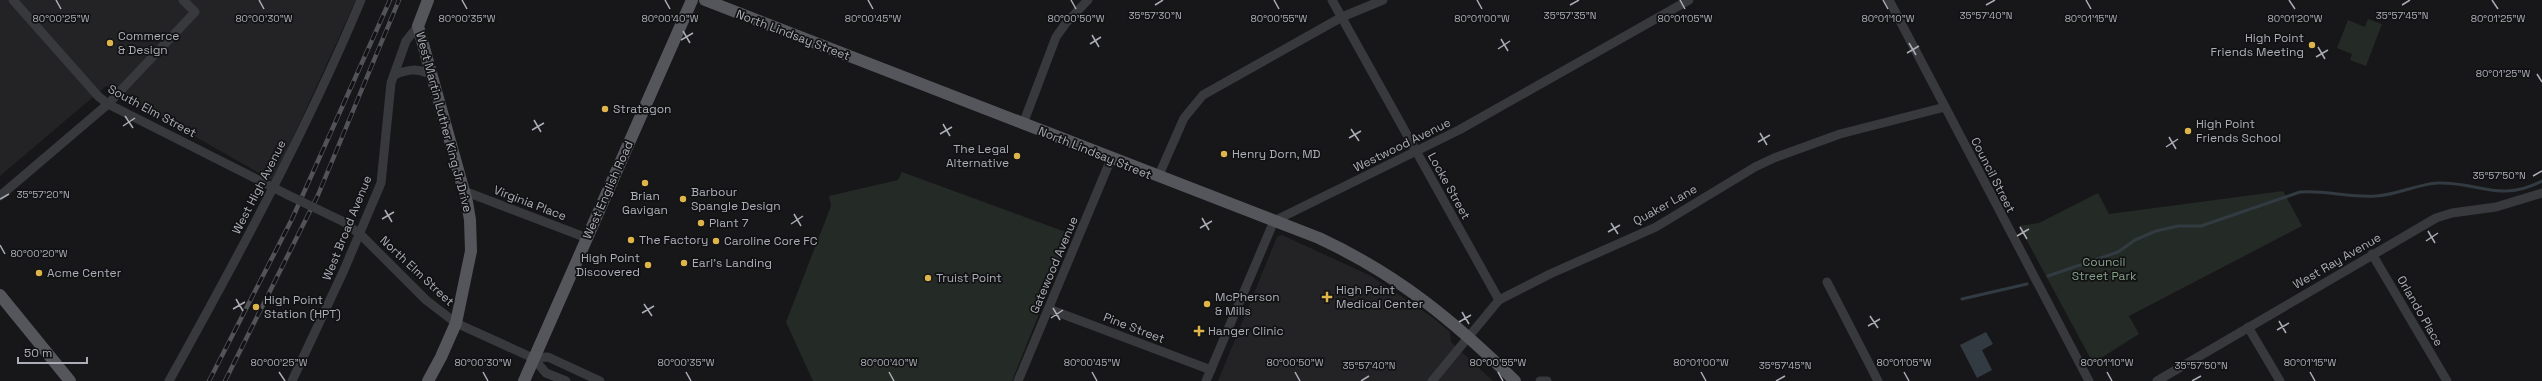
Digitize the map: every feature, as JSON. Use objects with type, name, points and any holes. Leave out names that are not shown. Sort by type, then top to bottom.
[{"type":"main road","name":"West Martin Luther King Jr Drive","points":[[428,0],[418,26],[464,191],[470,220],[471,251],[456,322],[441,357],[428,381]]},
{"type":"main road","name":"West English Road","points":[[524,381],[692,0]]},
{"type":"main road","name":"North Lindsay Street","points":[[705,0],[1111,159],[1319,238],[1371,264],[1428,302],[1468,336],[1514,379]]},
{"type":"main road","points":[[0,295],[70,381]]},
{"type":"street","name":"South Elm Street","points":[[13,0],[98,96],[108,104],[288,195]]},
{"type":"street","points":[[0,196],[108,104],[195,12],[183,0]]},
{"type":"street","name":"West High Avenue","points":[[169,381],[199,329],[273,187],[341,48],[361,0]]},
{"type":"street","points":[[1022,124],[1056,37],[1066,23],[1088,0]]},
{"type":"street","name":"Locke Street","points":[[1332,0],[1499,300]]},
{"type":"street","points":[[1158,177],[1184,118],[1198,99],[1342,17],[1383,0]]},
{"type":"street","name":"Westwood Avenue","points":[[1274,221],[1466,127],[1689,0]]},
{"type":"street","name":"Council Street","points":[[1889,0],[2089,381]]},
{"type":"street","name":"West Broad Avenue","points":[[292,381],[381,183],[394,75],[406,41],[418,26]]},
{"type":"street","points":[[394,75],[407,70],[420,70],[431,75]]},
{"type":"street","name":"Quaker Lane","points":[[1432,381],[1499,300],[1550,274],[1656,227],[1755,167],[1774,158],[1840,134],[1945,107]]},
{"type":"street","name":"Gatewood Avenue","points":[[1018,381],[1111,159]]},
{"type":"street","name":"Virginia Place","points":[[464,191],[587,238]]},
{"type":"street","name":"West Ray Avenue","points":[[2157,381],[2372,254],[2436,218],[2452,213],[2496,207],[2542,193]]},
{"type":"street","name":"North Elm Street","points":[[288,195],[344,222],[359,233],[426,300],[456,322],[534,358],[546,373],[566,381]]},
{"type":"street","points":[[1206,381],[1274,221]]},
{"type":"street","name":"Orlando Place","points":[[2372,254],[2447,381]]},
{"type":"street","points":[[1827,282],[1878,381]]},
{"type":"street","name":"Pine Street","points":[[1048,309],[1211,370]]},
{"type":"street","points":[[2248,327],[2280,381]]},
{"type":"street","name":"North Elm Street","points":[[534,358],[548,357],[600,381]]},
{"type":"street","points":[[1540,381],[1547,381]]},
{"type":"shaded area","points":[[0,0],[356,0],[273,181],[106,86],[0,176]]},
{"type":"shaded area","name":"High Point Medical Center","points":[[1282,235],[1371,276],[1432,317],[1450,332],[1451,342],[1493,381],[1218,381],[1277,237]]},
{"type":"shaded area","points":[[1986,332],[1993,344],[1982,350],[1992,370],[1977,378],[1960,345]]},
{"type":"green space","points":[[2368,19],[2382,24],[2366,66],[2350,60],[2352,54],[2337,48],[2348,20],[2365,27]]},
{"type":"green space","name":"Truist Point","points":[[902,172],[1071,234],[1012,381],[813,381],[786,322],[831,206],[829,196],[898,180]]},
{"type":"green space","name":"Council Street Park","points":[[2283,191],[2302,226],[2129,316],[2139,334],[2093,363],[2019,226],[2039,223],[2098,193],[2109,214]]},
{"type":"waterway","points":[[2048,276],[2118,252],[2135,240],[2156,231],[2178,226],[2201,226],[2300,192],[2376,196],[2392,194],[2422,185],[2438,183],[2466,185],[2501,191],[2527,187],[2542,181]]},
{"type":"waterway","points":[[1962,299],[2027,284]]},
{"type":"railway","points":[[209,381],[292,219],[390,0]]},
{"type":"railway","points":[[225,381],[318,195],[399,0]]},
{"type":"place","name":"Commerce & Design","points":[[110,43]]},
{"type":"place","name":"High Point Friends Meeting","points":[[2312,45]]},
{"type":"place","name":"Stratagon","points":[[605,109]]},
{"type":"place","name":"High Point Friends School","points":[[2188,131]]},
{"type":"place","name":"Henry Dorn, MD","points":[[1224,154]]},
{"type":"place","name":"The Legal Alternative","points":[[1017,156]]},
{"type":"place","name":"Brian Gavigan","points":[[645,183]]},
{"type":"place","name":"Barbour Spangle Design","points":[[683,199]]},
{"type":"place","name":"Plant 7","points":[[701,223]]},
{"type":"place","name":"The Factory","points":[[631,240]]},
{"type":"place","name":"Caroline Core FC","points":[[716,241]]},
{"type":"place","name":"Earl's Landing","points":[[684,263]]},
{"type":"place","name":"High Point Discovered","points":[[648,265]]},
{"type":"place","name":"Acme Center","points":[[39,273]]},
{"type":"place","name":"Truist Point","points":[[928,278]]},
{"type":"place","name":"High Point Medical Center","points":[[1327,297]]},
{"type":"place","name":"McPherson & Mills","points":[[1207,304]]},
{"type":"place","name":"High Point Station (HPT)","points":[[256,307]]},
{"type":"place","name":"Hanger Clinic","points":[[1199,331]]}]
